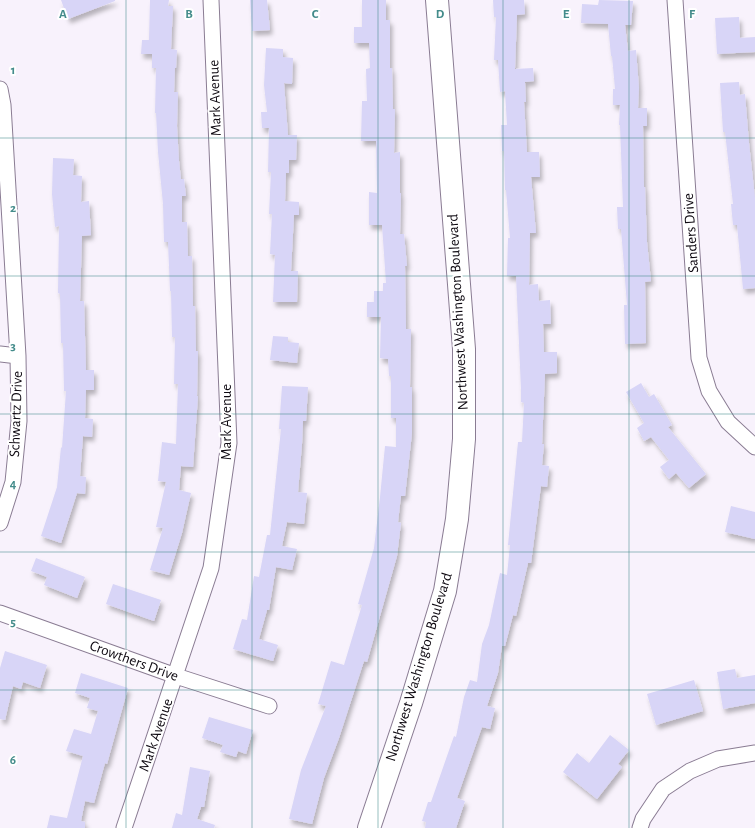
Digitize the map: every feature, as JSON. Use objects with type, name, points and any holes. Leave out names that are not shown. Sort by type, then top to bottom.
[{"type":"main road","name":"Northwest Washington Boulevard","points":[[368,828],[411,703],[445,591],[457,519],[463,454],[464,349],[437,0]]},
{"type":"street","name":"Mark Avenue","points":[[124,828],[211,568],[229,444],[211,0]]},
{"type":"street","name":"Sanders Drive","points":[[675,0],[699,358],[709,391],[728,422],[755,447]]},
{"type":"street","name":"Schwartz Drive","points":[[0,89],[3,104],[18,356],[19,421],[13,482],[0,523]]},
{"type":"street","points":[[0,354],[18,356]]},
{"type":"street","name":"Crowthers Drive","points":[[0,613],[176,676],[269,706]]},
{"type":"street","points":[[640,828],[663,789],[690,770],[718,759],[755,753]]},
{"type":"building","points":[[61,0],[115,0],[115,1],[68,19]]},
{"type":"building","points":[[150,0],[169,0],[168,6],[173,6],[171,49],[177,50],[174,92],[178,92],[177,126],[179,161],[181,179],[184,179],[186,196],[182,196],[182,222],[187,222],[188,256],[192,256],[193,306],[195,306],[196,351],[198,351],[198,396],[193,467],[181,466],[179,490],[191,493],[182,533],[169,575],[150,570],[163,528],[156,527],[166,482],[158,481],[162,442],[176,444],[178,384],[174,384],[175,337],[172,337],[168,242],[164,242],[163,204],[155,113],[156,68],[152,68],[152,54],[141,54],[142,40],[149,40]]},
{"type":"building","points":[[250,0],[267,0],[270,30],[252,31]]},
{"type":"building","points":[[362,0],[386,0],[386,20],[390,20],[390,68],[392,68],[393,109],[395,109],[394,153],[400,152],[400,234],[404,234],[407,266],[405,266],[406,329],[411,329],[410,387],[412,387],[412,433],[405,496],[401,496],[398,522],[401,523],[397,556],[367,662],[364,661],[339,738],[324,778],[312,824],[289,819],[301,770],[326,706],[318,704],[331,661],[344,665],[362,605],[358,604],[374,548],[385,446],[396,447],[396,418],[391,418],[391,376],[389,376],[388,359],[380,358],[381,317],[367,317],[367,302],[374,302],[374,291],[383,291],[383,283],[386,283],[382,225],[369,225],[369,192],[377,193],[376,141],[361,141],[362,101],[367,101],[366,69],[370,68],[369,43],[354,43],[354,27],[362,27]]},
{"type":"building","points":[[493,0],[524,0],[525,14],[517,15],[515,69],[533,68],[534,81],[525,82],[526,102],[524,102],[527,152],[539,152],[540,177],[531,177],[536,233],[530,233],[529,285],[538,284],[539,301],[550,300],[551,324],[543,324],[544,352],[557,352],[557,373],[545,374],[542,444],[544,444],[542,465],[549,466],[547,487],[541,486],[531,563],[528,563],[516,616],[513,615],[505,646],[502,646],[498,673],[487,706],[495,708],[490,729],[482,727],[457,798],[465,801],[456,828],[425,828],[426,822],[422,821],[428,802],[431,802],[454,736],[456,737],[464,697],[470,680],[477,682],[482,644],[489,625],[500,573],[507,575],[510,545],[508,545],[518,442],[522,442],[524,403],[521,402],[516,276],[507,276],[508,238],[510,238],[501,125],[507,125],[505,91],[500,92],[498,60],[494,60],[496,17],[494,17]]},
{"type":"building","points":[[599,0],[633,1],[631,25],[625,25],[628,51],[636,50],[639,88],[638,108],[647,108],[647,126],[643,126],[644,187],[651,281],[645,282],[646,343],[625,344],[624,305],[627,305],[621,229],[618,229],[617,207],[623,207],[619,125],[620,105],[613,105],[613,89],[615,89],[608,24],[581,23],[582,4],[598,5]]},
{"type":"building","points":[[739,17],[740,38],[755,37],[755,52],[717,54],[715,18]]},
{"type":"building","points":[[266,48],[283,49],[283,57],[293,58],[292,84],[284,83],[288,135],[297,135],[296,160],[289,160],[289,173],[286,173],[285,201],[299,202],[299,215],[294,215],[291,271],[298,271],[297,302],[273,302],[275,255],[270,254],[272,214],[269,214],[271,172],[268,172],[269,128],[262,128],[261,112],[267,112],[264,85]]},
{"type":"building","points":[[739,82],[740,95],[745,94],[755,198],[755,288],[743,289],[737,225],[733,225],[731,204],[733,204],[725,132],[723,132],[720,83]]},
{"type":"building","points":[[53,158],[74,159],[73,175],[82,176],[81,202],[89,201],[91,235],[82,236],[80,301],[84,301],[86,370],[94,370],[94,390],[86,390],[85,418],[93,419],[92,437],[83,436],[80,476],[86,477],[85,494],[77,493],[61,543],[41,536],[57,487],[61,447],[62,448],[66,391],[64,391],[60,294],[58,293],[59,226],[55,227],[52,194]]},
{"type":"building","points":[[273,336],[288,337],[288,342],[299,343],[297,363],[270,360]]},
{"type":"building","points":[[641,383],[649,397],[654,394],[672,425],[668,427],[706,474],[689,488],[676,473],[669,479],[660,467],[669,460],[651,437],[644,441],[637,428],[644,423],[626,392]]},
{"type":"building","points":[[282,386],[308,387],[306,421],[303,421],[298,492],[307,493],[304,524],[287,522],[282,546],[297,549],[292,570],[276,567],[269,610],[267,610],[259,639],[278,645],[273,661],[233,649],[242,619],[247,620],[254,576],[259,577],[267,535],[270,535],[281,429],[279,429]]},
{"type":"building","points":[[731,506],[755,512],[755,539],[725,532]]},
{"type":"building","points":[[36,558],[85,577],[77,598],[44,585],[47,577],[31,571]]},
{"type":"building","points":[[113,584],[161,600],[154,621],[106,604]]},
{"type":"building","points":[[5,651],[47,665],[40,688],[23,682],[21,689],[13,686],[5,720],[0,719],[0,668]]},
{"type":"building","points":[[735,669],[737,678],[755,675],[755,703],[723,709],[717,672]]},
{"type":"building","points":[[81,673],[128,688],[107,764],[105,763],[94,803],[85,801],[81,821],[85,822],[85,828],[47,828],[50,815],[67,818],[83,756],[66,751],[74,729],[91,734],[98,711],[87,708],[90,698],[75,693]]},
{"type":"building","points":[[694,680],[703,711],[656,725],[647,694]]},
{"type":"building","points":[[209,717],[253,730],[246,754],[238,751],[236,757],[220,752],[223,745],[202,738]]},
{"type":"building","points":[[610,735],[629,750],[618,764],[622,767],[597,799],[563,772],[577,753],[589,763]]},
{"type":"building","points":[[190,767],[210,771],[204,807],[201,807],[197,819],[215,825],[214,828],[172,828],[176,813],[182,815]]}]
